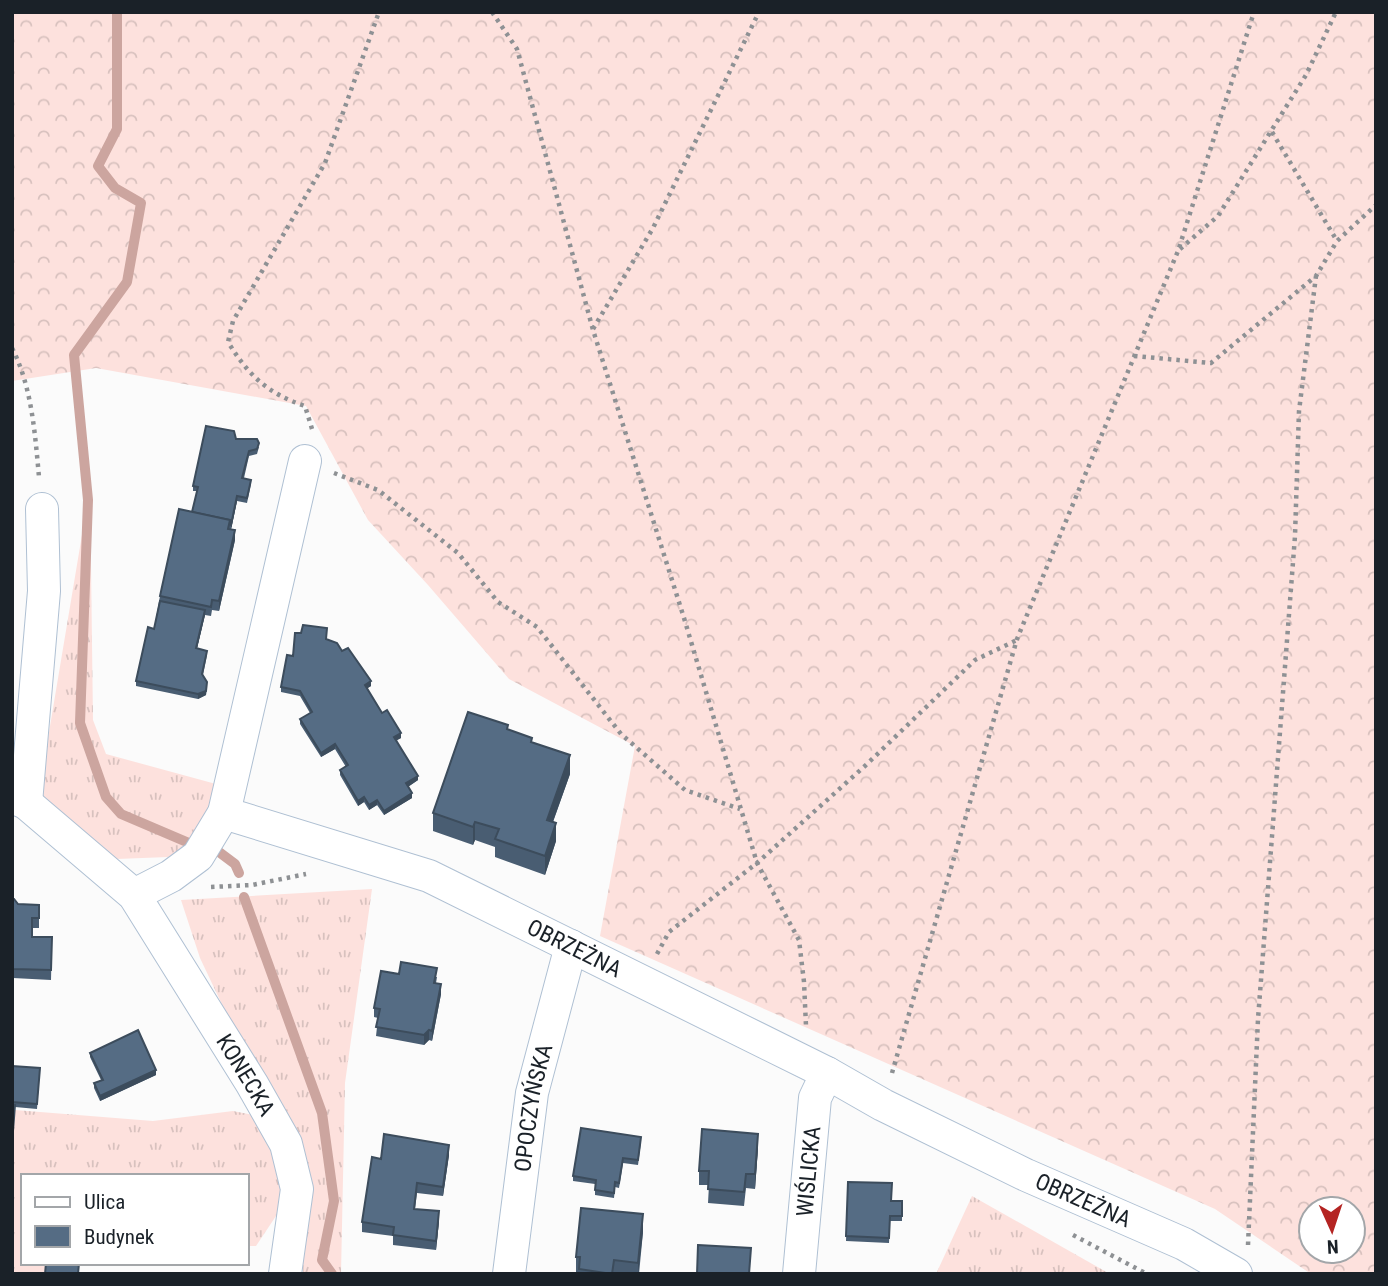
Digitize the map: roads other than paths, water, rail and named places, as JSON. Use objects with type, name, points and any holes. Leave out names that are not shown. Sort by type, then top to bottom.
[{"type":"street","points":[[134,895],[171,876],[198,856],[224,813],[305,461]]},
{"type":"street","points":[[19,800],[44,591],[42,509]]},
{"type":"street","name":"KONECKA","points":[[19,800],[134,895],[286,1144],[297,1189],[285,1274]]},
{"type":"street","name":"OBRZEŻNA","points":[[224,813],[429,876],[818,1068],[883,1105],[1026,1175],[1184,1244],[1242,1260]]},
{"type":"street","name":"OPOCZYŃSKA","points":[[509,1274],[532,1093],[570,946]]},
{"type":"street","name":"WIŚLICKA","points":[[799,1274],[818,1068]]},
{"type":"waterway","points":[[117,12],[117,129],[98,166],[115,188],[141,203],[127,282],[74,355],[88,500],[80,723],[106,797],[121,814],[189,843]]},
{"type":"waterway","points":[[219,852],[235,864],[239,873]]},
{"type":"waterway","points":[[244,897],[322,1113],[334,1201],[322,1260],[332,1274]]}]
